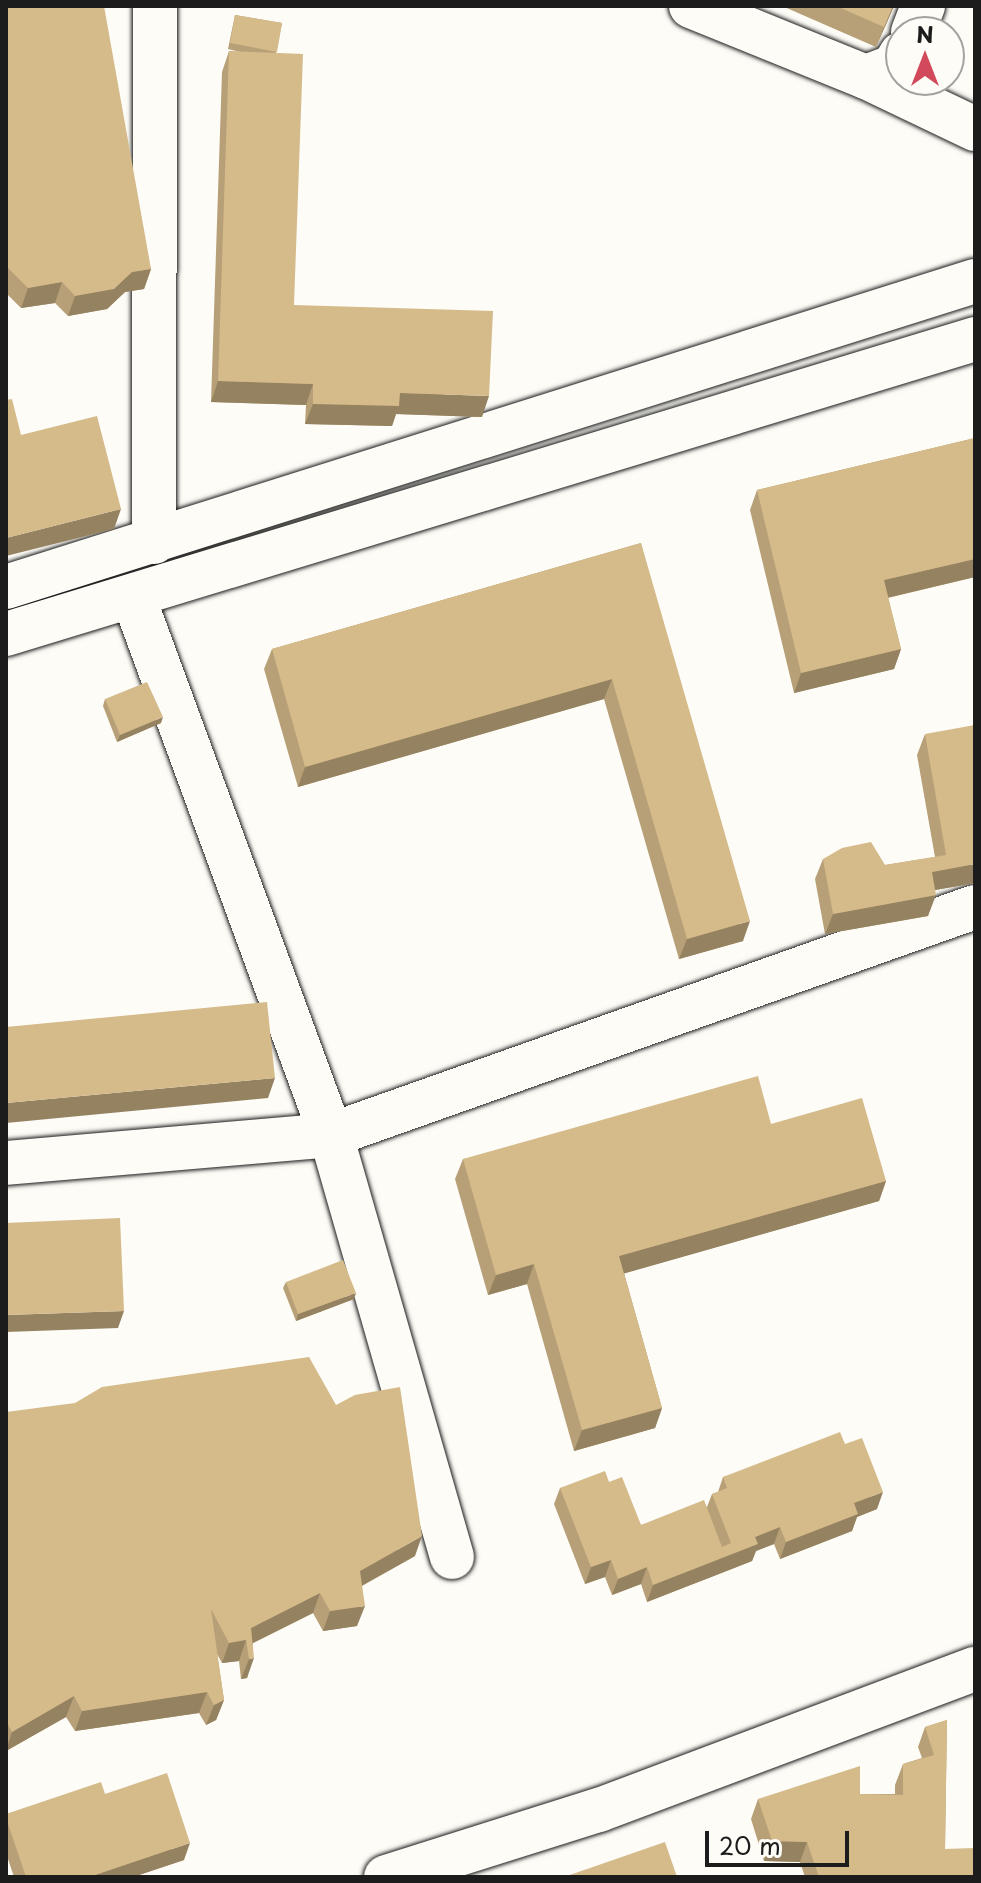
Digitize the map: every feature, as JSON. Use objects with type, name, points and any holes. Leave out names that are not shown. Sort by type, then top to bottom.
[{"type":"street","points":[[154,542],[155,6]]},
{"type":"street","points":[[691,6],[883,65],[975,129]]},
{"type":"street","points":[[6,587],[975,281]]},
{"type":"street","points":[[6,634],[975,339]]},
{"type":"street","points":[[133,596],[331,1135],[452,1557]]},
{"type":"street","points":[[6,1163],[331,1135],[975,907]]},
{"type":"street","points":[[386,1877],[599,1810],[975,1669]]},
{"type":"building","points":[[6,6],[104,6],[151,269],[132,272],[114,289],[75,296],[62,282],[28,288],[6,266]]},
{"type":"building","points":[[836,6],[893,6],[889,16],[885,16],[884,27]]},
{"type":"building","points":[[235,15],[282,23],[277,52],[230,43]]},
{"type":"building","points":[[229,51],[303,54],[294,305],[493,311],[489,396],[400,393],[399,406],[313,404],[313,384],[218,381]]},
{"type":"building","points":[[12,399],[21,435],[97,416],[121,509],[6,538],[6,400]]},
{"type":"building","points":[[975,438],[975,559],[884,580],[901,649],[801,673],[757,490]]},
{"type":"building","points":[[641,543],[750,921],[687,939],[612,679],[305,767],[272,649]]},
{"type":"building","points":[[147,682],[163,717],[120,735],[105,699]]},
{"type":"building","points":[[975,725],[975,864],[932,872],[936,895],[833,914],[823,859],[842,848],[871,842],[885,865],[946,855],[925,734]]},
{"type":"building","points":[[267,1002],[275,1078],[6,1103],[6,1027]]},
{"type":"building","points":[[758,1076],[771,1124],[862,1098],[886,1181],[619,1256],[662,1408],[582,1430],[534,1264],[496,1275],[463,1159]]},
{"type":"building","points":[[120,1218],[124,1311],[6,1315],[6,1223]]},
{"type":"building","points":[[343,1260],[356,1293],[298,1314],[286,1282]]},
{"type":"building","points":[[309,1357],[336,1405],[355,1395],[400,1387],[422,1536],[360,1571],[365,1606],[330,1611],[320,1593],[251,1628],[254,1658],[249,1659],[246,1640],[229,1643],[211,1609],[224,1700],[214,1705],[207,1692],[82,1711],[74,1696],[12,1732],[6,1721],[6,1412],[75,1403],[102,1387]]},
{"type":"building","points":[[840,1432],[845,1444],[862,1438],[883,1492],[854,1503],[858,1514],[786,1542],[780,1527],[755,1537],[758,1544],[653,1585],[647,1567],[618,1579],[611,1560],[591,1567],[560,1488],[605,1471],[609,1482],[622,1477],[641,1525],[704,1500],[722,1547],[731,1543],[712,1494],[727,1488],[723,1477]]},
{"type":"building","points":[[947,1720],[945,1849],[975,1848],[975,1877],[819,1877],[807,1842],[772,1841],[758,1799],[860,1766],[860,1794],[903,1795],[903,1764],[934,1755],[925,1727]]},
{"type":"building","points":[[167,1773],[190,1843],[89,1877],[26,1877],[6,1814],[101,1782],[105,1794]]},
{"type":"building","points":[[665,1842],[677,1877],[564,1877]]}]
